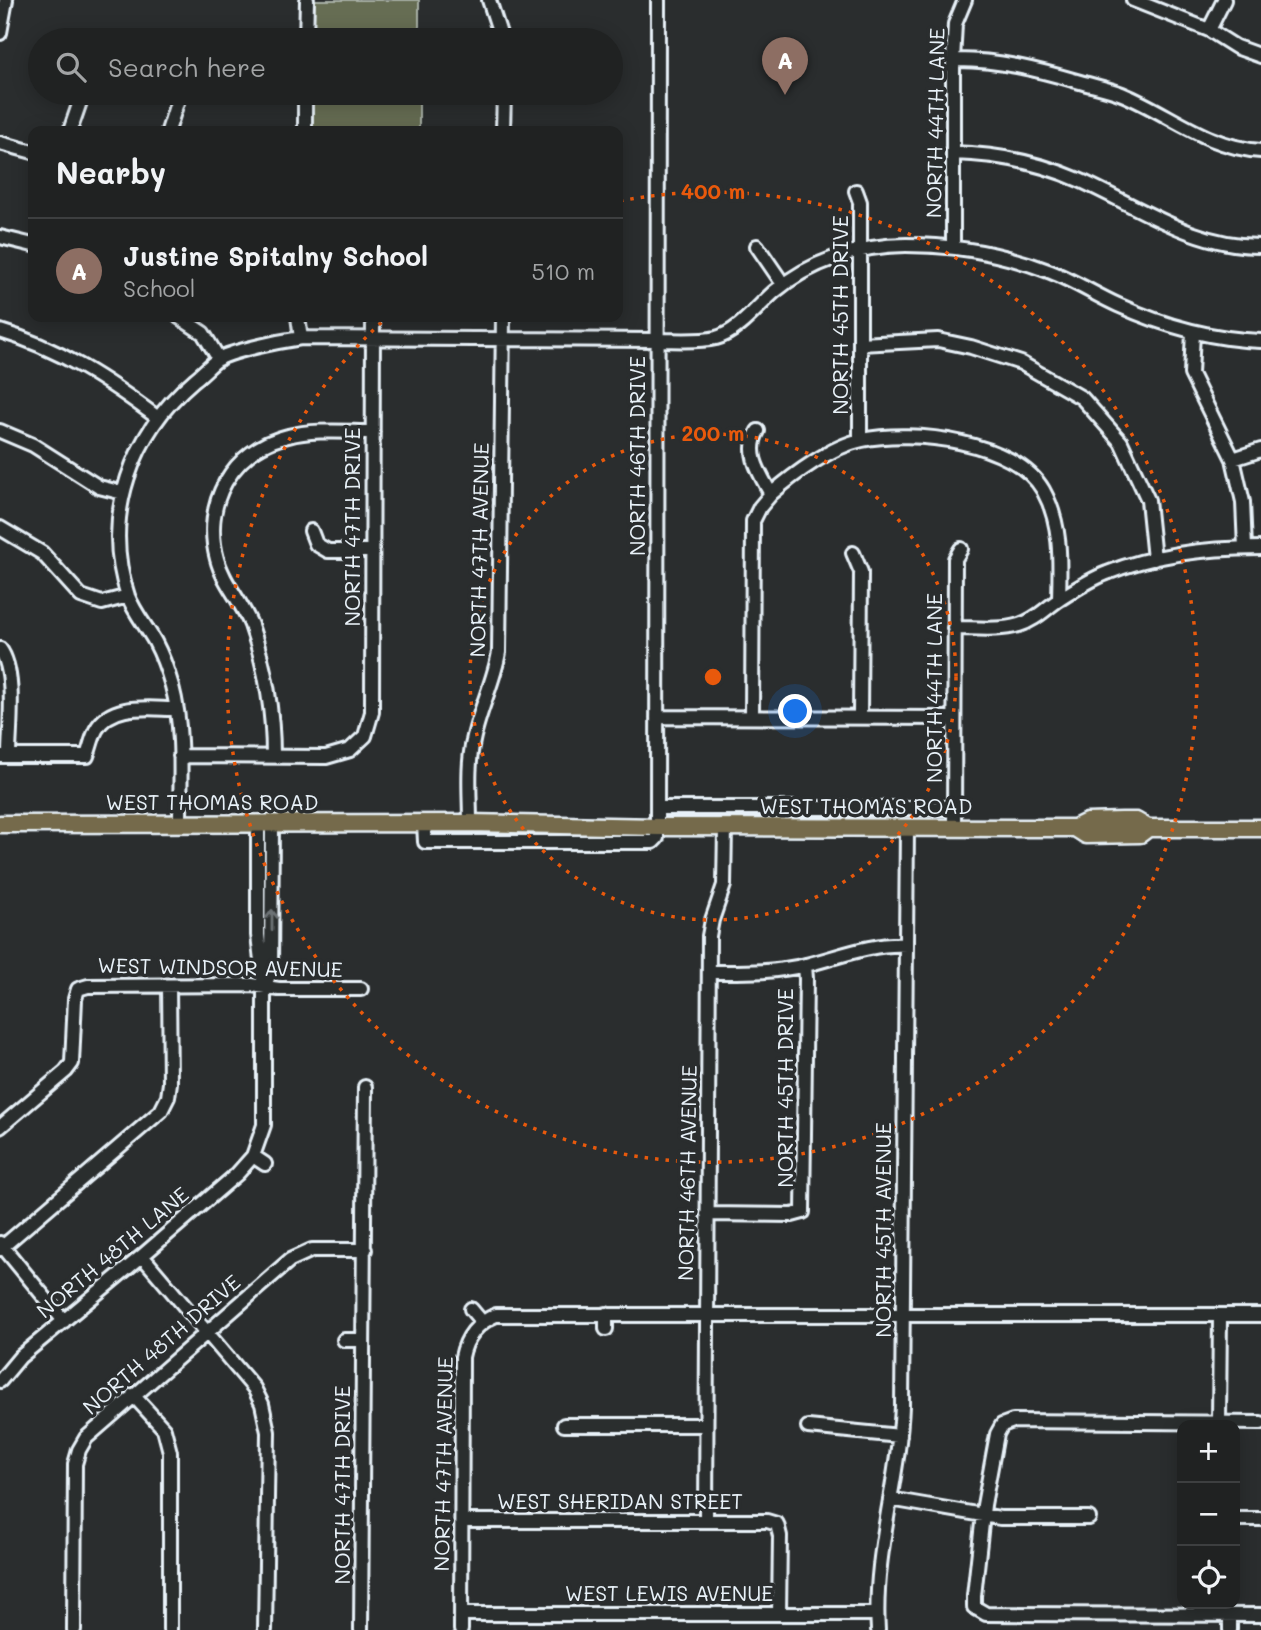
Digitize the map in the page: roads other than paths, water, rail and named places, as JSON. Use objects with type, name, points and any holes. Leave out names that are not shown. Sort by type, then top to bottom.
[{"type":"main road","name":"WEST THOMAS ROAD","points":[[0,824],[470,823],[725,828],[1075,828],[1087,822],[1136,821],[1148,828],[1261,828]]},
{"type":"street","points":[[0,33],[6,0]]},
{"type":"street","points":[[306,28],[307,0]]},
{"type":"street","points":[[489,0],[498,28]]},
{"type":"street","name":"NORTH 46TH DRIVE","points":[[657,827],[658,0]]},
{"type":"street","name":"NORTH 44TH LANE","points":[[953,247],[953,60],[955,24],[965,0]]},
{"type":"street","points":[[1133,0],[1209,30],[1236,47],[1261,56]]},
{"type":"street","points":[[1209,30],[1224,0]]},
{"type":"street","points":[[953,60],[975,59],[1046,72],[1122,94],[1211,141],[1238,149],[1261,151]]},
{"type":"street","points":[[72,126],[79,105]]},
{"type":"street","points":[[170,126],[176,105]]},
{"type":"street","points":[[305,126],[306,105]]},
{"type":"street","points":[[503,126],[504,105]]},
{"type":"street","points":[[0,144],[28,151]]},
{"type":"street","points":[[953,153],[976,154],[1038,165],[1077,179],[1196,236],[1261,246]]},
{"type":"street","name":"NORTH 45TH DRIVE","points":[[856,191],[860,202],[861,249],[860,440]]},
{"type":"street","points":[[0,237],[28,244]]},
{"type":"street","points":[[757,246],[783,284]]},
{"type":"street","points":[[180,824],[180,756],[176,709],[172,687],[159,652],[128,596],[119,538],[122,493],[136,451],[158,418],[184,389],[219,359],[276,341],[301,338],[716,338],[729,333],[783,284],[811,268],[861,249],[897,246],[953,247],[999,256],[1040,268],[1156,321],[1193,332],[1261,341]]},
{"type":"street","points":[[186,322],[203,332],[219,359]]},
{"type":"street","points":[[299,322],[301,338]]},
{"type":"street","name":"NORTH 47TH DRIVE","points":[[273,756],[326,757],[350,750],[365,736],[372,712],[373,322]]},
{"type":"street","name":"NORTH 47TH AVENUE","points":[[470,823],[473,741],[499,652],[503,322]]},
{"type":"street","points":[[0,331],[21,337],[72,360],[120,389],[158,418]]},
{"type":"street","points":[[1193,332],[1191,374],[1233,459],[1243,502],[1245,548]]},
{"type":"street","points":[[860,344],[938,340],[971,347],[1021,363],[1082,398],[1121,442],[1148,500],[1154,559]]},
{"type":"street","points":[[844,372],[859,374]]},
{"type":"street","points":[[0,430],[33,445],[99,487],[122,493]]},
{"type":"street","points":[[758,431],[752,440],[753,458],[771,494]]},
{"type":"street","points":[[180,756],[273,756],[272,711],[265,670],[250,622],[225,580],[214,545],[218,498],[234,466],[256,449],[287,436],[320,432],[373,432]]},
{"type":"street","points":[[752,717],[753,521],[771,494],[813,461],[860,440],[901,436],[946,438],[986,450],[1023,467],[1042,488],[1055,517],[1060,552],[1059,599]]},
{"type":"street","points":[[1233,459],[1261,450]]},
{"type":"street","points":[[0,527],[42,553],[81,596],[102,603],[128,596]]},
{"type":"street","points":[[311,531],[316,544],[328,551],[372,551]]},
{"type":"street","points":[[954,628],[1001,628],[1019,625],[1040,616],[1059,599],[1107,573],[1154,559],[1199,550],[1261,548]]},
{"type":"street","name":"NORTH 44TH LANE","points":[[954,828],[955,559],[961,549]]},
{"type":"street","points":[[853,553],[862,572],[860,717]]},
{"type":"street","points":[[0,649],[10,674],[4,756],[87,756],[97,729],[108,715],[126,709],[176,709]]},
{"type":"street","points":[[656,717],[953,718]]},
{"type":"street","name":"WEST THOMAS ROAD","points":[[657,808],[954,808]]},
{"type":"street","points":[[424,823],[425,842],[653,842],[657,838],[657,827]]},
{"type":"street","name":"NORTH 48TH LANE","points":[[0,1381],[20,1357],[142,1256],[237,1174],[253,1156],[264,1125],[264,986],[271,972],[265,824]]},
{"type":"street","name":"NORTH 46TH AVENUE","points":[[706,1521],[709,972],[712,920],[724,885],[725,828]]},
{"type":"street","name":"NORTH 45TH AVENUE","points":[[878,1630],[881,1553],[900,1436],[906,828]]},
{"type":"street","points":[[709,972],[762,973],[873,947],[906,944]]},
{"type":"street","name":"NORTH 45TH DRIVE","points":[[707,1214],[792,1215],[803,1212],[806,993],[804,965]]},
{"type":"street","name":"WEST WINDSOR AVENUE","points":[[0,1127],[72,1063],[75,999],[78,989],[88,986],[264,986],[279,989],[361,989]]},
{"type":"street","points":[[64,1321],[1,1246],[162,1111],[170,1083],[169,986]]},
{"type":"street","name":"NORTH 47TH DRIVE","points":[[361,1630],[365,1087]]},
{"type":"street","points":[[253,1156],[265,1164]]},
{"type":"street","name":"NORTH 48TH DRIVE","points":[[74,1630],[77,1457],[93,1430],[206,1331],[300,1254],[312,1250],[365,1250]]},
{"type":"street","points":[[142,1256],[254,1388],[262,1404],[267,1422],[265,1630]]},
{"type":"street","points":[[471,1309],[482,1322],[500,1314],[1261,1315]]},
{"type":"street","points":[[606,1314],[606,1329]]},
{"type":"street","points":[[1005,1315],[1005,1330]]},
{"type":"street","points":[[1117,1315],[1117,1329]]},
{"type":"street","points":[[1219,1420],[1220,1315]]},
{"type":"street","name":"NORTH 47TH AVENUE","points":[[461,1630],[463,1357],[467,1342],[482,1322]]},
{"type":"street","points":[[344,1340],[363,1340]]},
{"type":"street","points":[[133,1395],[164,1429],[170,1452],[170,1630]]},
{"type":"street","points":[[1177,1422],[1013,1421],[1002,1424],[997,1434],[983,1515],[974,1607],[986,1614],[1261,1615]]},
{"type":"street","points":[[1240,1422],[1261,1423]]},
{"type":"street","points":[[564,1425],[706,1425]]},
{"type":"street","points":[[808,1427],[900,1436]]},
{"type":"street","points":[[890,1499],[1008,1518],[1089,1518]]},
{"type":"street","points":[[1240,1519],[1261,1519]]},
{"type":"street","name":"WEST SHERIDAN STREET","points":[[462,1521],[767,1521],[777,1524],[780,1536],[779,1614]]},
{"type":"street","name":"WEST LEWIS AVENUE","points":[[461,1614],[877,1614]]},
{"type":"street","points":[[1230,1615],[1230,1630]]},
{"type":"place","name":"Justine Spitalny School","points":[[785,95]]}]
